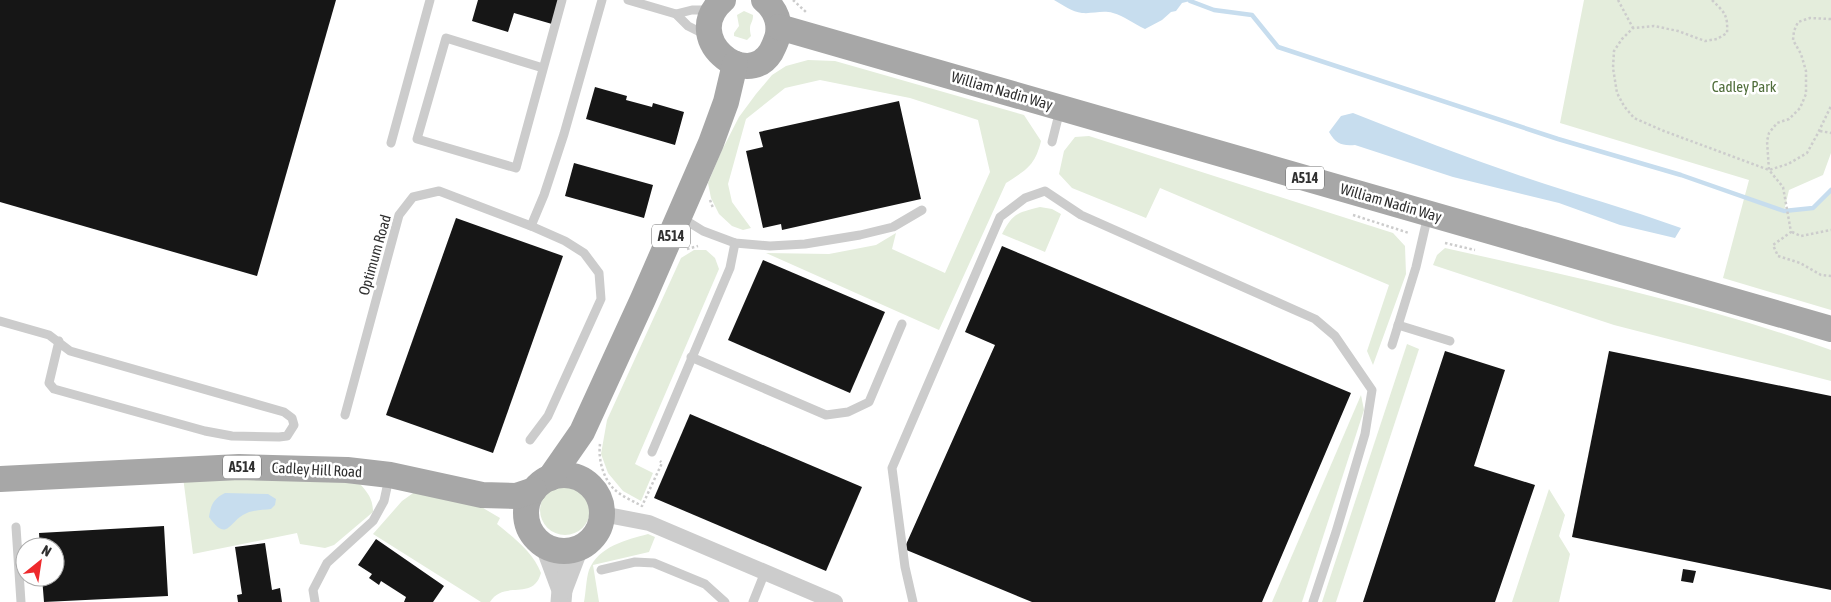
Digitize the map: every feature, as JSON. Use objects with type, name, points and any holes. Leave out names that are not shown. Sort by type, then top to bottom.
[{"type":"main road","points":[[719,4],[708,25],[709,36],[714,47],[722,56],[735,64],[749,65],[767,58],[777,39],[779,27],[776,15],[770,5],[764,0]]},
{"type":"main road","name":"William Nadin Way","points":[[779,27],[1831,329]]},
{"type":"main road","name":"A514","points":[[588,483],[583,466],[591,437],[711,143],[726,102],[735,64]]},
{"type":"main road","name":"A514","points":[[546,546],[535,538],[528,526],[527,504],[542,484],[591,437]]},
{"type":"main road","name":"Cadley Hill Road","points":[[0,479],[239,467],[346,470],[390,475],[482,496],[516,496],[542,484]]},
{"type":"main road","name":"A514","points":[[542,484],[568,476],[576,477],[588,483],[597,493],[602,505],[602,514]]},
{"type":"main road","name":"Cadley Hill Road","points":[[482,496],[528,526]]},
{"type":"main road","points":[[546,546],[566,552],[590,542],[598,531],[602,514]]},
{"type":"street","points":[[602,514],[649,523],[835,602]]},
{"type":"street","points":[[546,546],[561,599]]},
{"type":"street","points":[[561,599],[578,548]]},
{"type":"lane","points":[[391,143],[430,0]]},
{"type":"lane","points":[[543,68],[446,38],[417,139],[516,168],[562,0]]},
{"type":"lane","points":[[530,226],[544,195],[564,134],[602,0]]},
{"type":"lane","points":[[628,0],[676,14],[688,26],[709,36]]},
{"type":"lane","points":[[676,14],[692,10],[706,10],[719,4]]},
{"type":"lane","points":[[1052,142],[1060,108]]},
{"type":"lane","name":"Optimum Road","points":[[346,415],[399,215],[413,197],[439,191],[565,241],[584,253],[599,273],[601,298],[548,416],[530,440]]},
{"type":"lane","points":[[913,602],[905,567],[892,468],[1000,217],[1025,198],[1045,191],[1081,215],[1315,319],[1335,336],[1372,390],[1365,434],[1313,602]]},
{"type":"lane","points":[[680,217],[703,231],[735,243],[770,246],[832,241],[893,227],[922,210]]},
{"type":"lane","points":[[1392,345],[1416,267],[1428,214]]},
{"type":"lane","points":[[652,452],[730,268],[735,243]]},
{"type":"lane","points":[[0,321],[48,335],[58,341],[70,351],[284,412],[292,418],[294,425],[287,436],[232,436],[205,431],[54,389],[49,383],[58,341]]},
{"type":"lane","points":[[691,357],[826,415],[848,412],[869,402],[902,324]]},
{"type":"lane","points":[[1398,325],[1450,342]]},
{"type":"lane","points":[[315,602],[313,590],[327,563],[373,521],[384,501],[390,475]]},
{"type":"lane","points":[[16,527],[20,602]]},
{"type":"lane","points":[[600,570],[635,562],[654,563],[705,584],[725,602]]},
{"type":"lane","points":[[753,602],[765,572]]},
{"type":"path","points":[[793,0],[800,8],[812,16]]},
{"type":"path","points":[[1618,0],[1633,28]]},
{"type":"path","points":[[1712,0],[1722,10],[1728,20],[1727,33],[1717,39],[1705,41],[1678,31],[1654,26],[1633,28],[1614,51],[1613,68],[1617,93],[1624,106],[1634,118],[1712,150],[1770,170],[1788,164],[1807,153],[1820,131],[1831,106]]},
{"type":"path","points":[[1791,232],[1783,187],[1770,170],[1767,141],[1769,133],[1778,124],[1789,119],[1800,108],[1806,94],[1806,71],[1801,54],[1793,40],[1798,22],[1810,18],[1831,19]]},
{"type":"path","points":[[1820,131],[1831,133]]},
{"type":"path","points":[[707,194],[713,208]]},
{"type":"path","points":[[1791,232],[1801,236],[1831,230]]},
{"type":"path","points":[[1791,232],[1773,245],[1778,256],[1800,263],[1822,275],[1831,276]]},
{"type":"path","points":[[684,252],[688,248],[698,246]]},
{"type":"path","points":[[591,437],[600,458],[604,474],[614,489],[642,506],[662,463],[652,452]]},
{"type":"green space","name":"Cadley Park","points":[[1584,0],[1831,0],[1831,153],[1823,175],[1789,190],[1784,211],[1813,208],[1831,190],[1831,310],[1723,278],[1749,180],[1560,123]]},
{"type":"green space","points":[[744,11],[753,15],[750,28],[751,36],[747,40],[734,36],[739,26],[737,15]]},
{"type":"green space","points":[[808,60],[835,61],[1024,115],[1041,141],[1036,156],[1029,167],[1006,183],[939,330],[766,253],[829,254],[876,245],[896,233],[892,249],[945,273],[990,172],[978,120],[910,98],[820,80],[785,88],[746,119],[728,184],[732,202],[751,228],[743,230],[732,226],[719,214],[711,198],[708,183],[739,117],[772,75],[786,66]]},
{"type":"green space","points":[[1089,136],[1393,233],[1405,246],[1406,274],[1373,365],[1367,351],[1389,285],[1160,188],[1146,218],[1072,188],[1059,174],[1064,151],[1075,137]]},
{"type":"green space","points":[[1040,207],[1052,209],[1061,214],[1045,252],[1002,234],[1016,215]]},
{"type":"green space","points":[[1445,248],[1640,293],[1736,319],[1831,350],[1831,381],[1614,325],[1433,265],[1437,255]]},
{"type":"green space","points":[[694,250],[706,250],[715,258],[719,269],[635,464],[653,473],[641,501],[623,491],[608,473],[601,454],[607,420],[681,258]]},
{"type":"green space","points":[[1407,344],[1419,349],[1336,602],[1322,602]]},
{"type":"green space","points":[[1361,395],[1364,410],[1302,602],[1272,602]]},
{"type":"green space","points":[[250,474],[360,484],[369,496],[373,512],[334,545],[325,548],[300,544],[297,533],[193,554],[183,477]]},
{"type":"green space","points":[[560,485],[570,485],[583,492],[590,505],[590,515],[583,528],[570,535],[560,535],[551,531],[544,524],[540,515],[540,505],[544,496],[551,489]]},
{"type":"green space","points":[[1549,489],[1565,515],[1559,536],[1570,554],[1559,602],[1512,602]]},
{"type":"green space","points":[[416,491],[478,505],[500,518],[497,524],[522,546],[538,565],[541,573],[537,582],[532,587],[503,592],[496,595],[490,602],[481,602],[373,534],[402,501]]},
{"type":"green space","points":[[648,534],[655,537],[649,552],[593,565],[599,602],[584,602],[589,570],[599,555],[614,545]]},
{"type":"water","points":[[1054,0],[1190,1],[1182,3],[1176,11],[1171,12],[1162,20],[1145,29],[1113,13],[1078,12]]},
{"type":"water","points":[[1353,113],[1500,169],[1681,228],[1675,238],[1620,225],[1559,203],[1453,177],[1355,145],[1340,143],[1329,132],[1341,116]]},
{"type":"water","points":[[225,493],[268,494],[276,499],[275,505],[271,509],[247,513],[228,528],[220,529],[209,517],[213,503]]},
{"type":"building","points":[[0,0],[336,0],[257,276],[0,202]]},
{"type":"building","points":[[478,0],[559,0],[552,24],[514,13],[508,32],[472,21]]},
{"type":"building","points":[[595,87],[627,96],[626,100],[652,107],[653,103],[684,112],[675,145],[586,119]]},
{"type":"building","points":[[899,101],[921,199],[782,230],[781,224],[763,228],[746,151],[763,147],[759,132]]},
{"type":"building","points":[[574,163],[653,185],[644,218],[565,196]]},
{"type":"building","points":[[456,218],[563,256],[493,453],[386,415]]},
{"type":"building","points":[[1002,246],[1351,393],[1262,602],[1032,602],[904,549],[995,345],[965,332]]},
{"type":"building","points":[[763,260],[885,312],[850,393],[728,340]]},
{"type":"building","points":[[1445,351],[1505,370],[1474,466],[1535,485],[1495,602],[1363,602]]},
{"type":"building","points":[[1609,351],[1831,396],[1831,590],[1572,537]]},
{"type":"building","points":[[690,414],[862,487],[826,571],[654,498]]},
{"type":"building","points":[[164,526],[168,596],[44,602],[43,587],[65,587],[65,537],[39,537],[39,533]]},
{"type":"building","points":[[376,539],[444,586],[433,602],[404,602],[406,597],[381,581],[379,585],[369,578],[372,574],[358,565]]},
{"type":"building","points":[[265,543],[272,590],[280,588],[282,602],[238,602],[237,595],[242,594],[235,547]]},
{"type":"building","points":[[1683,569],[1696,571],[1693,583],[1681,581]]},
{"type":"waterway","points":[[1190,1],[1214,10],[1252,15],[1278,47],[1558,139],[1681,175],[1784,211],[1813,208],[1831,190]]}]
